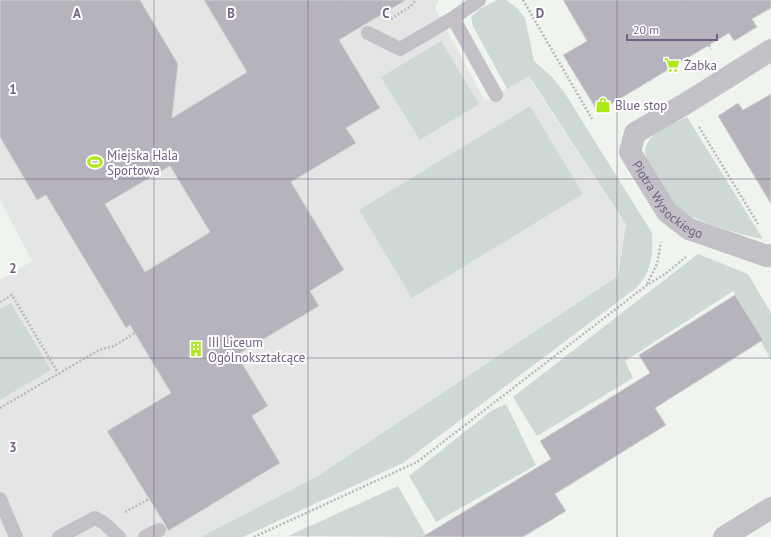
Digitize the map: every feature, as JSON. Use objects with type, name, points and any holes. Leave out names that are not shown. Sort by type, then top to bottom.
[{"type":"street","name":"Piotra Wysockiego","points":[[771,50],[685,104],[634,133],[630,152],[667,212],[689,229],[767,256],[771,255]]},
{"type":"street","points":[[724,537],[771,508]]},
{"type":"lane","points":[[368,33],[400,49],[453,18],[479,0]]},
{"type":"lane","points":[[453,18],[496,95]]},
{"type":"lane","points":[[0,499],[16,537]]},
{"type":"lane","points":[[59,537],[95,518],[104,523],[119,537]]},
{"type":"lane","points":[[145,537],[159,530]]},
{"type":"path","points":[[522,0],[592,119]]},
{"type":"path","points":[[683,0],[711,49]]},
{"type":"path","points":[[685,104],[759,225]]},
{"type":"path","points":[[647,284],[657,264],[661,236]]},
{"type":"path","points":[[254,537],[417,462],[647,284],[665,274],[691,252]]},
{"type":"path","points":[[0,302],[12,295],[58,373]]},
{"type":"path","points":[[0,408],[99,350],[114,346],[135,333]]},
{"type":"shaded area","points":[[0,0],[439,0],[435,8],[485,101],[528,76],[626,226],[618,276],[316,477],[201,537],[0,537],[0,280],[32,261],[0,200]]},
{"type":"shaded area","points":[[497,0],[506,0],[517,8],[525,18],[534,61],[552,77],[566,95],[652,233],[652,256],[645,276],[636,288],[403,463],[243,537],[201,537],[316,477],[618,276],[626,225],[529,76],[507,89],[473,26],[471,17],[478,10]]},
{"type":"shaded area","points":[[441,41],[479,104],[420,140],[381,77]]},
{"type":"shaded area","points":[[530,106],[583,194],[412,298],[359,210]]},
{"type":"shaded area","points":[[687,117],[763,239],[728,230],[699,220],[677,208],[665,195],[648,163],[645,152],[647,144],[659,131]]},
{"type":"shaded area","points":[[698,254],[748,274],[771,313],[771,360],[733,291],[625,361],[633,378],[537,436],[513,397]]},
{"type":"shaded area","points":[[11,303],[51,370],[0,400],[0,309]]},
{"type":"shaded area","points":[[506,404],[536,465],[436,522],[409,476],[491,411]]},
{"type":"shaded area","points":[[398,486],[427,537],[288,536]]},
{"type":"building","points":[[0,0],[140,0],[178,64],[172,118],[247,72],[204,0],[406,0],[339,40],[380,108],[346,128],[356,143],[291,182],[344,270],[310,291],[319,306],[237,355],[268,406],[252,416],[280,463],[168,531],[107,431],[171,393],[130,325],[126,328],[46,195],[37,200],[0,137]],"holes":[[[170,166],[210,232],[145,272],[105,204]]]},
{"type":"building","points":[[563,0],[771,0],[771,8],[752,19],[757,27],[734,41],[729,33],[598,112],[563,55],[587,41]]},
{"type":"building","points":[[771,94],[771,204],[718,116],[738,103],[743,110]]},
{"type":"building","points":[[735,295],[763,340],[655,408],[666,425],[555,494],[566,511],[523,537],[422,537],[551,459],[540,441],[650,373],[639,355]]},
{"type":"place","name":"Żabka","points":[[672,65]]},
{"type":"place","name":"Blue stop","points":[[603,105]]},
{"type":"place","name":"Miejska Hala Sportowa","points":[[95,162]]},
{"type":"place","name":"III Liceum Ogólnokształcące","points":[[196,349]]}]
